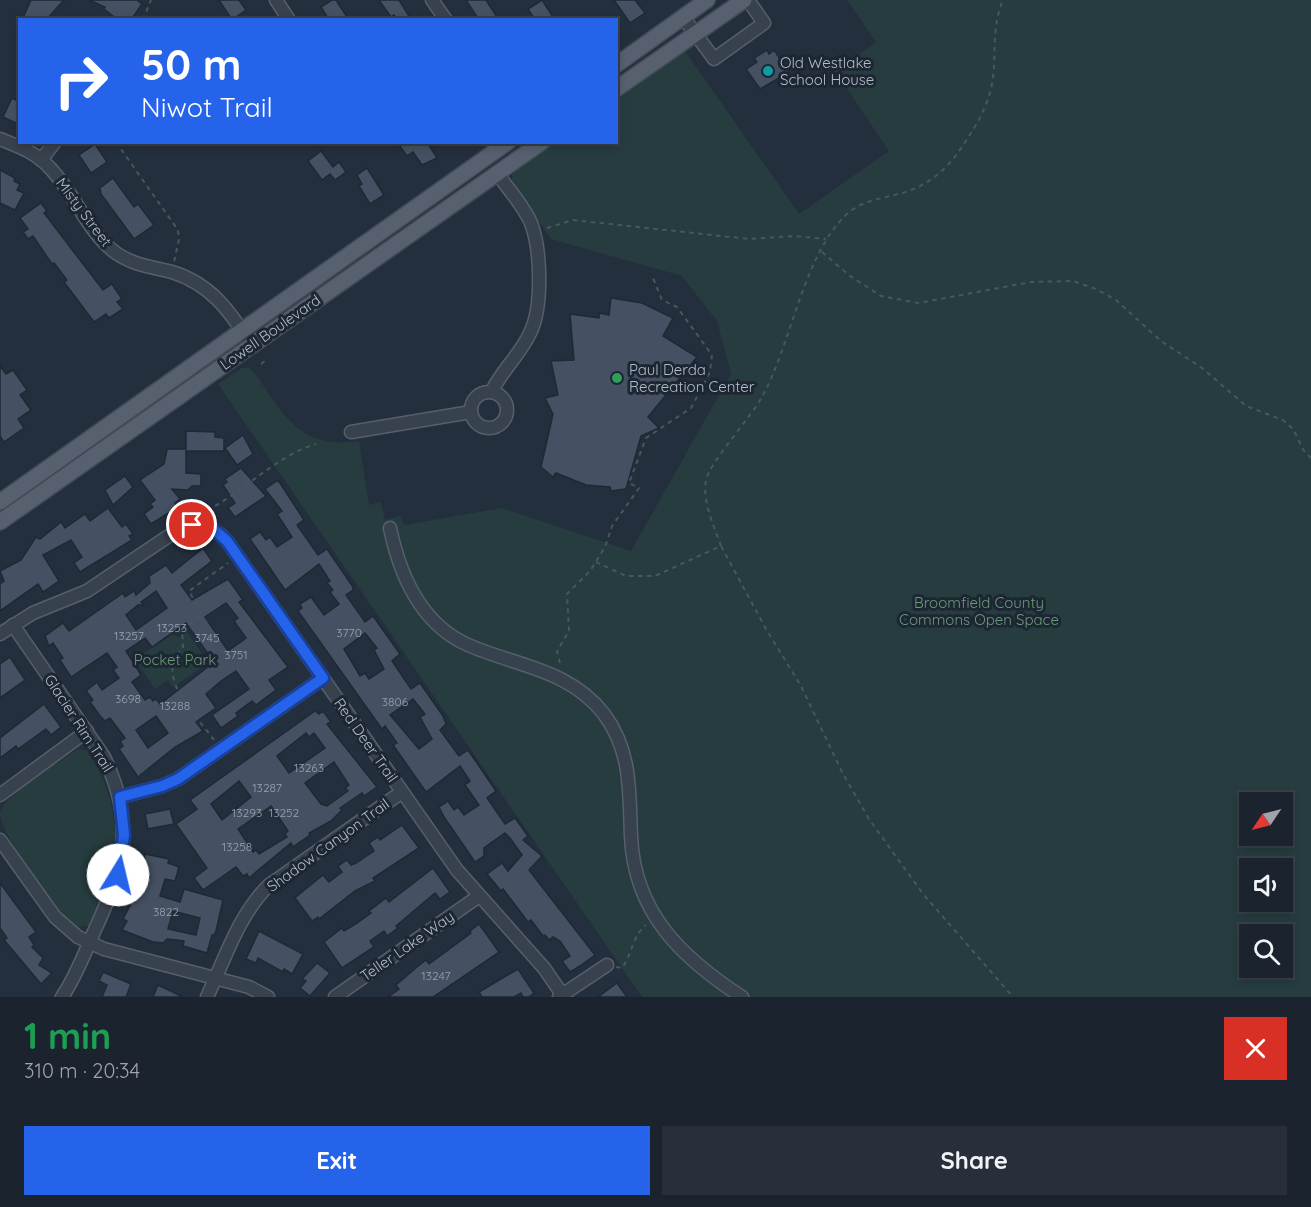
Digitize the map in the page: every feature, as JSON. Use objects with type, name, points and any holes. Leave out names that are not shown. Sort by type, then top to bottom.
[{"type":"main road","points":[[618,64],[707,0]]},
{"type":"main road","points":[[618,88],[746,0]]},
{"type":"main road","name":"Lowell Boulevard","points":[[0,502],[505,144]]},
{"type":"main road","points":[[497,173],[493,163],[515,144]]},
{"type":"main road","name":"Lowell Boulevard","points":[[0,522],[539,144]]},
{"type":"street","points":[[276,0],[288,18]]},
{"type":"street","points":[[432,0],[445,18]]},
{"type":"street","points":[[683,17],[714,60],[764,23],[746,0]]},
{"type":"street","name":"Misty Street","points":[[0,138],[41,160],[56,175],[106,245],[126,260],[198,283],[228,310],[251,345]]},
{"type":"street","points":[[41,160],[53,144]]},
{"type":"street","points":[[471,412],[477,397],[492,391],[520,352],[535,323],[538,284],[537,250],[530,222],[497,173]]},
{"type":"street","points":[[471,412],[482,426],[490,428],[501,424],[505,419],[507,407],[502,397],[492,391]]},
{"type":"street","points":[[351,432],[471,412]]},
{"type":"street","points":[[0,634],[33,613],[87,591],[173,531],[192,525],[202,525],[204,511]]},
{"type":"street","name":"Red Deer Trail","points":[[202,525],[220,533],[457,870],[544,968],[562,996]]},
{"type":"street","points":[[390,528],[406,581],[420,604],[437,625],[467,645],[561,677],[590,698],[610,722],[621,743],[628,770],[631,844],[636,870],[656,918],[689,958],[742,997]]},
{"type":"street","name":"Glacier Rim Trail","points":[[13,625],[104,757],[120,797],[124,835],[122,856],[111,895],[62,997]]},
{"type":"street","points":[[120,797],[162,786],[178,779],[323,678]]},
{"type":"street","points":[[0,795],[87,731]]},
{"type":"street","name":"Shadow Canyon Trail","points":[[207,997],[246,913],[255,899],[268,886],[402,792]]},
{"type":"street","points":[[0,840],[64,927],[89,943],[249,987],[268,997]]},
{"type":"street","name":"Teller Lake Way","points":[[335,997],[479,896]]},
{"type":"street","points":[[562,996],[607,964]]},
{"type":"path","points":[[144,18],[151,0]]},
{"type":"path","points":[[1003,0],[993,33],[991,89],[975,127],[956,155],[929,182],[911,190],[863,204],[849,212],[826,239],[779,360],[761,398],[706,477],[706,495],[721,546],[760,620],[801,686],[842,772],[869,819],[923,894],[1013,997]]},
{"type":"path","points":[[117,144],[178,230],[179,239],[173,264]]},
{"type":"path","points":[[547,228],[573,220],[740,239],[795,236],[826,239]]},
{"type":"path","points":[[822,252],[873,291],[909,302],[942,299],[1031,282],[1073,281],[1096,289],[1116,300],[1161,341],[1202,368],[1246,406],[1283,420],[1293,429],[1304,451],[1311,458]]},
{"type":"path","points":[[560,663],[557,651],[569,631],[567,594],[596,562],[605,548],[612,526],[639,488],[629,483],[646,438],[691,408],[710,372],[712,355],[677,307],[662,300],[653,278]]},
{"type":"path","points":[[261,364],[266,361]]},
{"type":"path","points":[[204,511],[298,450],[316,444]]},
{"type":"path","points":[[596,562],[626,576],[640,578],[666,572],[721,546]]},
{"type":"path","points":[[221,749],[176,687],[171,674],[176,654],[183,648],[182,629],[202,615],[189,591],[237,556]]},
{"type":"path","points":[[607,964],[622,968],[629,960],[634,941],[642,928],[656,918]]},
{"type":"green space","name":"Broomfield County Commons Open Space","points":[[847,0],[1311,0],[1311,997],[642,997],[218,384],[242,368],[249,368],[287,418],[306,434],[329,442],[359,441],[369,505],[381,502],[385,520],[400,516],[404,525],[502,508],[631,551],[731,374],[717,321],[682,276],[551,239],[511,181],[513,170],[552,144],[618,144],[618,97],[685,51],[799,214],[889,151],[835,71],[876,42]]},
{"type":"green space","name":"Pocket Park","points":[[187,632],[208,663],[173,687],[168,680],[155,689],[135,659],[172,635],[180,637]]},
{"type":"green space","points":[[78,749],[88,751],[101,775],[114,818],[115,838],[107,879],[89,926],[75,927],[56,906],[19,854],[2,823],[0,813],[12,796]]},
{"type":"building","points":[[31,0],[64,0],[48,18],[23,18]]},
{"type":"building","points":[[89,0],[137,0],[142,4],[132,18],[115,18],[104,9],[105,7]]},
{"type":"building","points":[[219,0],[239,0],[246,10],[235,18],[231,18]]},
{"type":"building","points":[[336,0],[348,18],[328,18],[321,7]]},
{"type":"building","points":[[379,0],[399,0],[409,16],[406,18],[396,18],[394,15],[391,17]]},
{"type":"building","points":[[466,0],[486,0],[498,18],[478,18]]},
{"type":"building","points":[[542,0],[554,18],[534,18],[528,9]]},
{"type":"building","points":[[614,0],[635,0],[645,13],[630,23]]},
{"type":"building","name":"Old Westlake School House","points":[[767,50],[769,54],[774,50],[789,72],[760,89],[746,69],[757,62],[754,58]]},
{"type":"building","points":[[12,98],[18,101],[18,124],[3,117]]},
{"type":"building","points":[[95,144],[107,162],[91,173],[79,155]]},
{"type":"building","points":[[398,144],[428,144],[437,158],[422,165],[413,152],[407,156]]},
{"type":"building","points":[[321,151],[333,167],[339,162],[346,172],[335,180],[330,174],[322,180],[308,161]]},
{"type":"building","points":[[367,168],[384,195],[370,204],[359,186],[362,184],[357,175]]},
{"type":"building","points":[[0,170],[15,178],[14,181],[20,184],[17,190],[24,193],[15,210],[0,203]]},
{"type":"building","points":[[113,178],[134,207],[138,204],[154,225],[134,239],[101,194],[100,188]]},
{"type":"building","points":[[41,203],[47,211],[44,213],[103,290],[112,284],[122,299],[117,302],[123,309],[109,318],[106,314],[94,322],[64,282],[67,280],[54,263],[52,264],[33,236],[28,239],[23,232],[28,229],[20,218]]},
{"type":"building","name":"Paul Derda Recreation Center","points":[[611,298],[642,303],[673,318],[663,336],[697,357],[648,417],[659,428],[641,436],[626,489],[611,491],[610,487],[586,485],[556,473],[553,477],[541,467],[553,414],[545,398],[558,395],[551,361],[574,360],[570,314],[599,318],[599,313],[609,315]]},
{"type":"building","points":[[0,366],[6,374],[13,370],[27,390],[20,395],[31,410],[18,419],[24,428],[4,442],[0,436]]},
{"type":"building","points":[[186,431],[215,432],[215,437],[224,438],[224,451],[186,451],[186,473],[201,474],[201,486],[192,486],[188,490],[172,489],[180,499],[175,503],[178,507],[151,524],[144,514],[153,507],[150,504],[155,500],[140,480],[164,464],[167,449],[186,449]]},
{"type":"building","points":[[243,435],[253,454],[237,465],[225,448]]},
{"type":"building","points":[[241,468],[266,496],[235,517],[228,508],[235,503],[223,485],[227,482],[225,479]]},
{"type":"building","points":[[125,476],[133,487],[113,505],[105,490]]},
{"type":"building","points":[[278,480],[304,520],[297,525],[318,555],[327,549],[353,587],[353,590],[346,595],[365,622],[373,616],[400,654],[392,661],[411,689],[420,683],[443,716],[446,724],[440,730],[459,756],[468,750],[496,791],[487,798],[505,824],[515,818],[528,836],[523,840],[542,856],[529,870],[595,955],[580,966],[570,972],[562,961],[570,956],[560,941],[553,937],[549,940],[545,935],[543,936],[531,920],[528,922],[503,889],[501,891],[487,874],[502,863],[508,871],[522,855],[510,838],[505,833],[484,848],[484,856],[475,862],[444,817],[439,807],[448,801],[454,810],[458,807],[464,815],[479,805],[465,785],[470,781],[460,766],[426,792],[393,745],[397,743],[385,726],[382,729],[298,611],[302,608],[300,604],[311,597],[324,615],[339,604],[330,592],[333,590],[327,583],[330,581],[319,564],[285,590],[250,539],[260,532],[266,540],[270,537],[277,547],[292,537],[277,514],[282,511],[265,489]],"holes":[[[365,633],[377,648],[374,650],[384,669],[369,679],[365,673],[360,676],[344,649]],[[413,699],[425,714],[420,717],[432,739],[419,749],[390,715]]]},
{"type":"building","points":[[108,508],[122,527],[126,524],[133,534],[129,536],[132,540],[80,572],[74,563],[82,557],[71,540],[43,555],[59,581],[43,592],[38,584],[0,611],[0,584],[4,581],[0,571],[21,560],[36,537],[40,539],[61,522],[65,528],[85,514],[90,521]]},
{"type":"building","points":[[203,548],[212,561],[181,585],[192,600],[228,579],[243,600],[239,602],[288,667],[269,680],[276,690],[256,705],[252,701],[236,713],[238,716],[221,728],[212,715],[249,689],[236,671],[221,681],[206,694],[216,708],[196,722],[203,731],[175,747],[138,777],[119,749],[123,746],[120,741],[125,738],[110,718],[105,721],[100,716],[90,702],[93,700],[86,691],[97,682],[102,690],[119,678],[113,670],[117,667],[107,653],[71,677],[60,660],[63,658],[53,643],[49,646],[45,636],[63,623],[69,631],[123,593],[125,597],[134,591],[136,595],[150,583],[149,576],[166,565],[172,573]],"holes":[[[156,591],[167,608],[136,630],[126,615],[138,605],[144,605],[141,602]],[[226,603],[238,618],[234,621],[246,638],[228,651],[205,617]],[[186,623],[214,662],[160,704],[156,699],[153,701],[150,697],[145,700],[132,682],[141,675],[126,651],[145,638],[152,647]],[[156,716],[168,733],[148,748],[136,730]]]},
{"type":"building","points":[[10,657],[25,680],[0,698],[0,664]]},
{"type":"building","points":[[44,704],[61,727],[51,735],[46,729],[18,749],[16,746],[0,758],[0,738]]},
{"type":"building","points":[[315,711],[319,714],[323,711],[331,722],[327,724],[377,787],[364,796],[362,793],[340,808],[342,810],[331,821],[309,833],[310,835],[293,847],[291,843],[249,878],[247,874],[243,876],[236,867],[203,890],[194,878],[207,868],[176,824],[197,809],[190,800]],"holes":[[[306,733],[309,737],[314,733],[325,748],[289,773],[277,756]],[[334,762],[349,785],[345,788],[348,791],[327,806],[321,804],[305,783]],[[239,781],[251,797],[222,820],[211,804]],[[271,806],[288,831],[285,834],[287,837],[259,854],[256,850],[253,852],[238,829]]]},
{"type":"building","points":[[170,809],[174,824],[148,829],[145,814]]},
{"type":"building","points":[[402,825],[419,848],[373,878],[375,881],[355,891],[319,919],[318,917],[312,921],[295,898],[323,875],[329,882],[342,872],[338,866],[347,860],[351,865],[356,863],[374,851],[369,843],[378,837],[380,840]]},
{"type":"building","points":[[145,854],[169,859],[168,863],[179,867],[175,881],[165,879],[160,896],[180,902],[184,889],[223,900],[216,931],[212,935],[207,953],[183,946],[184,941],[167,939],[163,943],[153,942],[122,930],[127,921],[123,919],[141,885],[138,882]],"holes":[[[173,911],[200,918],[196,935],[168,929]]]},
{"type":"building","points":[[433,868],[450,892],[440,899],[435,893],[396,926],[398,928],[387,936],[384,931],[370,941],[374,947],[342,968],[324,942],[342,928],[344,931],[357,923],[386,898],[389,902]]},
{"type":"building","points":[[0,883],[36,932],[29,937],[34,945],[32,947],[43,958],[39,965],[52,973],[41,984],[4,940],[7,938],[0,928]]},
{"type":"building","points":[[479,924],[499,952],[433,997],[388,997],[399,989],[396,985],[417,967],[426,960],[429,964],[471,933],[470,931]]},
{"type":"building","points":[[259,931],[303,954],[292,974],[284,969],[283,972],[258,958],[256,963],[246,959]]},
{"type":"building","points":[[317,963],[330,973],[310,996],[300,988],[306,981],[302,979]]},
{"type":"building","points":[[518,969],[534,993],[529,997],[523,997],[521,993],[514,997],[482,997],[479,992]]},
{"type":"building","points":[[103,972],[131,984],[126,997],[102,997],[107,985],[99,981]]},
{"type":"building","points":[[617,983],[627,997],[598,997]]},
{"type":"building","points":[[158,985],[183,997],[153,997]]},
{"type":"place","name":"Old Westlake School House","points":[[768,71]]},
{"type":"place","name":"Paul Derda Recreation Center","points":[[617,378]]},
{"type":"route","points":[[118,875],[124,835],[120,797],[162,786],[178,779],[323,678],[227,541],[211,527],[192,525]]}]
